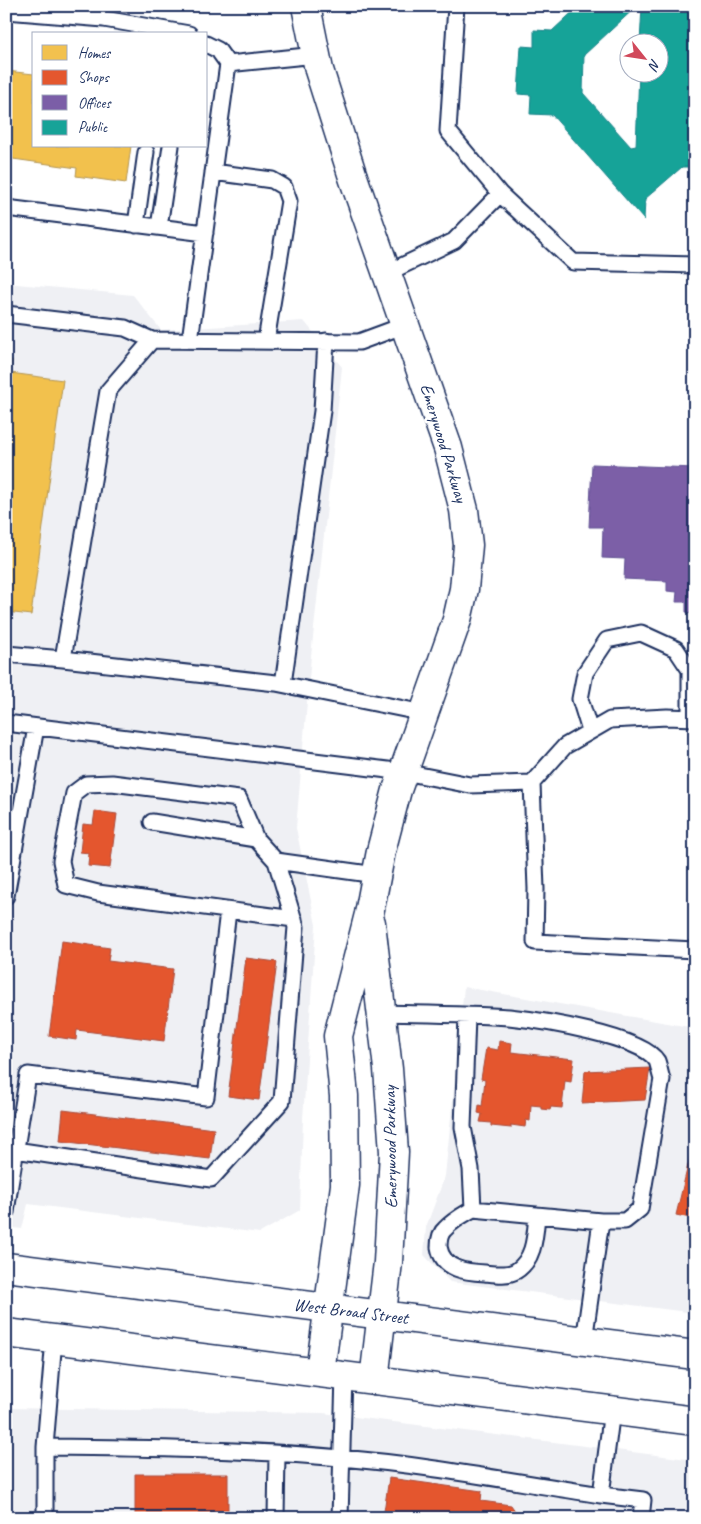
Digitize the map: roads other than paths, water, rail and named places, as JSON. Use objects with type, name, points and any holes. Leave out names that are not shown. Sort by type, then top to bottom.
[{"type":"street","name":"Emerywood Parkway","points":[[306,6],[316,55],[353,177],[459,485],[468,545],[464,589],[457,620],[404,772],[381,851],[369,914],[338,1036],[344,1096],[345,1185],[329,1308],[332,1374]]},
{"type":"street","name":"Emerywood Parkway","points":[[369,914],[388,1069],[394,1175],[382,1315],[374,1380]]},
{"type":"street","name":"West Broad Street","points":[[6,1267],[695,1356]]},
{"type":"street","points":[[6,1333],[695,1421]]},
{"type":"lane","points":[[456,6],[448,131],[500,194],[573,262],[695,265]]},
{"type":"lane","points":[[6,11],[104,19],[177,32]]},
{"type":"lane","points":[[190,340],[228,64],[218,50],[208,45]]},
{"type":"lane","points":[[228,64],[316,55]]},
{"type":"lane","points":[[159,227],[171,148]]},
{"type":"lane","points":[[136,225],[146,152]]},
{"type":"lane","points":[[213,172],[272,180],[284,187],[289,201],[266,341]]},
{"type":"lane","points":[[387,274],[454,241],[500,194]]},
{"type":"lane","points":[[6,208],[205,234]]},
{"type":"lane","points":[[6,314],[125,328],[152,340],[359,342],[405,325]]},
{"type":"lane","points":[[63,659],[108,391],[152,340]]},
{"type":"lane","points":[[283,684],[322,411],[326,341]]},
{"type":"lane","points":[[590,731],[580,699],[585,673],[607,640],[641,633],[676,649],[690,670],[692,718],[610,720],[565,746],[532,783],[536,890],[535,942],[695,950]]},
{"type":"lane","points":[[6,654],[283,684],[424,713]]},
{"type":"lane","points":[[6,723],[404,772],[470,784],[532,783]]},
{"type":"lane","points":[[6,896],[36,727]]},
{"type":"lane","points":[[15,1150],[211,1179],[282,1101],[296,927],[294,919],[276,861],[256,839],[239,799],[112,783],[86,784],[74,793],[62,861],[66,885],[98,893],[294,919]]},
{"type":"lane","points":[[152,822],[256,839]]},
{"type":"lane","points":[[276,861],[376,875]]},
{"type":"lane","points":[[6,1212],[8,1185],[28,1075],[206,1097],[228,911]]},
{"type":"lane","points":[[382,1013],[510,1018],[624,1040],[643,1049],[656,1061],[662,1080],[640,1208],[625,1221],[601,1221],[473,1209],[443,1230],[439,1241],[443,1258],[448,1264],[468,1272],[507,1274],[516,1271],[531,1252],[535,1239],[536,1215]]},
{"type":"lane","points":[[467,1016],[463,1126],[471,1169],[473,1209]]},
{"type":"lane","points":[[584,1341],[601,1221]]},
{"type":"lane","points":[[45,1518],[45,1447],[54,1339]]},
{"type":"lane","points":[[332,1374],[341,1458],[340,1518]]},
{"type":"lane","points":[[601,1495],[612,1410]]},
{"type":"lane","points":[[45,1447],[185,1449],[277,1454],[341,1458],[442,1470],[643,1500],[641,1518]]},
{"type":"lane","points":[[276,1518],[277,1454]]}]
